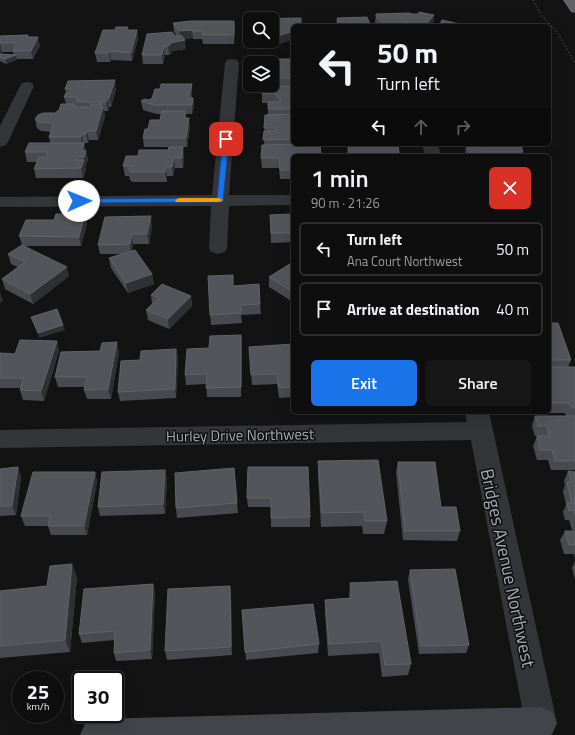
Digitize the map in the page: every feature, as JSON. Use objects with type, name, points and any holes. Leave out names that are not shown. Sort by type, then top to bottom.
[{"type":"street","points":[[218,248],[220,200],[232,63]]},
{"type":"street","points":[[0,142],[27,86]]},
{"type":"street","points":[[0,202],[291,200]]},
{"type":"street","name":"Hurley Drive Northwest","points":[[0,439],[478,421]]},
{"type":"street","name":"Bridges Avenue Northwest","points":[[478,421],[541,723]]},
{"type":"street","points":[[96,735],[541,723]]},
{"type":"path","points":[[533,0],[541,14],[550,24]]},
{"type":"path","points":[[551,25],[557,32],[575,63]]},
{"type":"building","points":[[419,12],[434,15],[426,24],[384,24],[376,16],[376,14],[418,14]]},
{"type":"building","points":[[367,17],[370,24],[338,24],[337,18]]},
{"type":"building","points":[[279,18],[301,18],[301,24],[291,24],[291,32],[279,36]]},
{"type":"building","points":[[442,20],[459,24],[440,24]]},
{"type":"building","points":[[190,21],[234,21],[234,35],[202,35],[203,31],[179,31],[173,23]]},
{"type":"building","points":[[116,27],[128,27],[127,30],[137,30],[131,53],[110,51],[109,53],[95,53],[103,30],[115,30]]},
{"type":"building","points":[[172,32],[175,36],[181,35],[185,40],[170,43],[171,44],[168,46],[164,46],[162,55],[142,55],[147,34]]},
{"type":"building","points":[[28,35],[27,37],[38,37],[31,51],[13,51],[17,43],[0,43],[0,36]]},
{"type":"building","points":[[0,54],[16,55],[5,59],[0,57]]},
{"type":"building","points":[[279,59],[291,59],[291,78],[279,78],[279,69],[283,69],[282,67],[279,67]]},
{"type":"building","points":[[115,80],[109,98],[106,102],[77,102],[78,99],[76,99],[76,97],[64,97],[66,93],[70,93],[71,89],[65,89],[68,81]]},
{"type":"building","points":[[161,84],[192,84],[189,98],[193,98],[192,105],[155,105],[141,101],[152,98],[155,89],[160,89]]},
{"type":"building","points":[[279,86],[291,86],[291,109],[268,109],[268,102],[280,102],[280,97],[277,98],[277,94],[262,94],[262,92],[279,92]]},
{"type":"building","points":[[61,104],[75,104],[74,107],[90,107],[91,104],[102,104],[101,107],[103,107],[96,131],[87,131],[86,134],[82,134],[81,137],[49,137],[53,125],[51,123],[39,122],[35,119],[38,115],[43,113],[55,113],[59,110]]},
{"type":"building","points":[[162,111],[185,111],[184,118],[189,118],[186,138],[143,138],[145,129],[148,129],[150,120],[160,120]]},
{"type":"building","points":[[291,114],[291,139],[263,140],[264,131],[276,131],[276,128],[264,128],[265,115]]},
{"type":"building","points":[[29,143],[84,143],[82,150],[86,151],[84,157],[77,157],[76,160],[84,160],[81,168],[34,169],[39,157],[46,157],[48,152],[25,152]]},
{"type":"building","points":[[262,145],[320,146],[321,154],[291,154],[291,170],[280,170],[279,158],[261,158]]},
{"type":"building","points":[[348,146],[398,146],[399,153],[392,154],[349,154]]},
{"type":"building","points":[[468,146],[521,146],[523,152],[486,152],[487,154],[470,154]]},
{"type":"building","points":[[169,147],[183,147],[182,158],[174,158],[172,167],[166,167],[165,172],[132,172],[129,171],[129,168],[132,166],[123,166],[126,156],[138,156],[139,150],[168,150]]},
{"type":"building","points":[[56,214],[85,214],[79,237],[19,236],[26,220],[54,220]]},
{"type":"building","points":[[291,214],[291,233],[271,233],[270,215]]},
{"type":"building","points":[[151,216],[147,234],[132,234],[130,244],[98,245],[105,217]]},
{"type":"building","points":[[22,245],[67,267],[30,294],[2,279],[25,262],[8,254]]},
{"type":"building","points":[[135,250],[152,274],[126,283],[109,258]]},
{"type":"building","points":[[291,263],[291,291],[269,277]]},
{"type":"building","points":[[233,275],[233,286],[259,284],[260,304],[241,305],[241,313],[210,315],[208,276]]},
{"type":"building","points":[[162,284],[191,296],[168,319],[146,310],[159,298],[151,295]]},
{"type":"building","points":[[57,309],[63,325],[38,333],[31,317]]},
{"type":"building","points":[[551,323],[558,323],[571,360],[551,360]]},
{"type":"building","points":[[241,335],[241,387],[206,388],[207,374],[185,375],[187,349],[209,348],[210,336]]},
{"type":"building","points":[[20,340],[57,341],[41,391],[20,390],[24,378],[0,378],[0,353],[15,354]]},
{"type":"building","points":[[117,342],[108,389],[84,390],[87,377],[55,377],[61,352],[100,351],[102,343]]},
{"type":"building","points":[[291,344],[291,387],[279,388],[277,374],[251,375],[249,347]]},
{"type":"building","points":[[176,349],[175,389],[118,392],[121,361],[140,360],[141,351]]},
{"type":"building","points":[[551,367],[575,367],[575,407],[571,407],[569,403],[551,403]]},
{"type":"building","points":[[535,416],[575,416],[575,461],[555,461],[552,450],[540,450],[537,436],[549,436],[547,426],[538,426]]},
{"type":"building","points":[[378,460],[387,521],[365,521],[364,512],[322,513],[318,461]]},
{"type":"building","points":[[398,462],[435,462],[441,507],[456,507],[460,531],[405,531]]},
{"type":"building","points":[[18,467],[12,506],[0,506],[0,469]]},
{"type":"building","points":[[248,467],[308,467],[310,517],[271,518],[271,498],[247,498]]},
{"type":"building","points":[[234,468],[237,503],[176,508],[175,473]]},
{"type":"building","points":[[165,470],[163,504],[98,507],[102,472]]},
{"type":"building","points":[[568,471],[575,472],[575,515],[574,510],[569,511],[567,503],[572,503],[567,482],[571,481]]},
{"type":"building","points":[[33,472],[95,472],[84,526],[48,526],[50,516],[21,516]]},
{"type":"building","points":[[565,531],[575,531],[575,545],[569,545]]},
{"type":"building","points":[[72,564],[65,640],[0,646],[0,591],[47,586],[50,566]]},
{"type":"building","points":[[455,569],[469,645],[421,646],[410,570]]},
{"type":"building","points":[[397,581],[411,664],[385,665],[381,641],[329,644],[325,600],[352,598],[350,583]]},
{"type":"building","points":[[153,584],[150,650],[114,653],[115,631],[79,634],[84,589]]},
{"type":"building","points":[[230,586],[231,647],[165,651],[168,589]]},
{"type":"building","points":[[313,604],[319,644],[245,652],[242,610]]},
{"type":"slow traffic","points":[[179,200],[219,200]]},
{"type":"route","points":[[79,201],[220,200],[226,139]]}]
